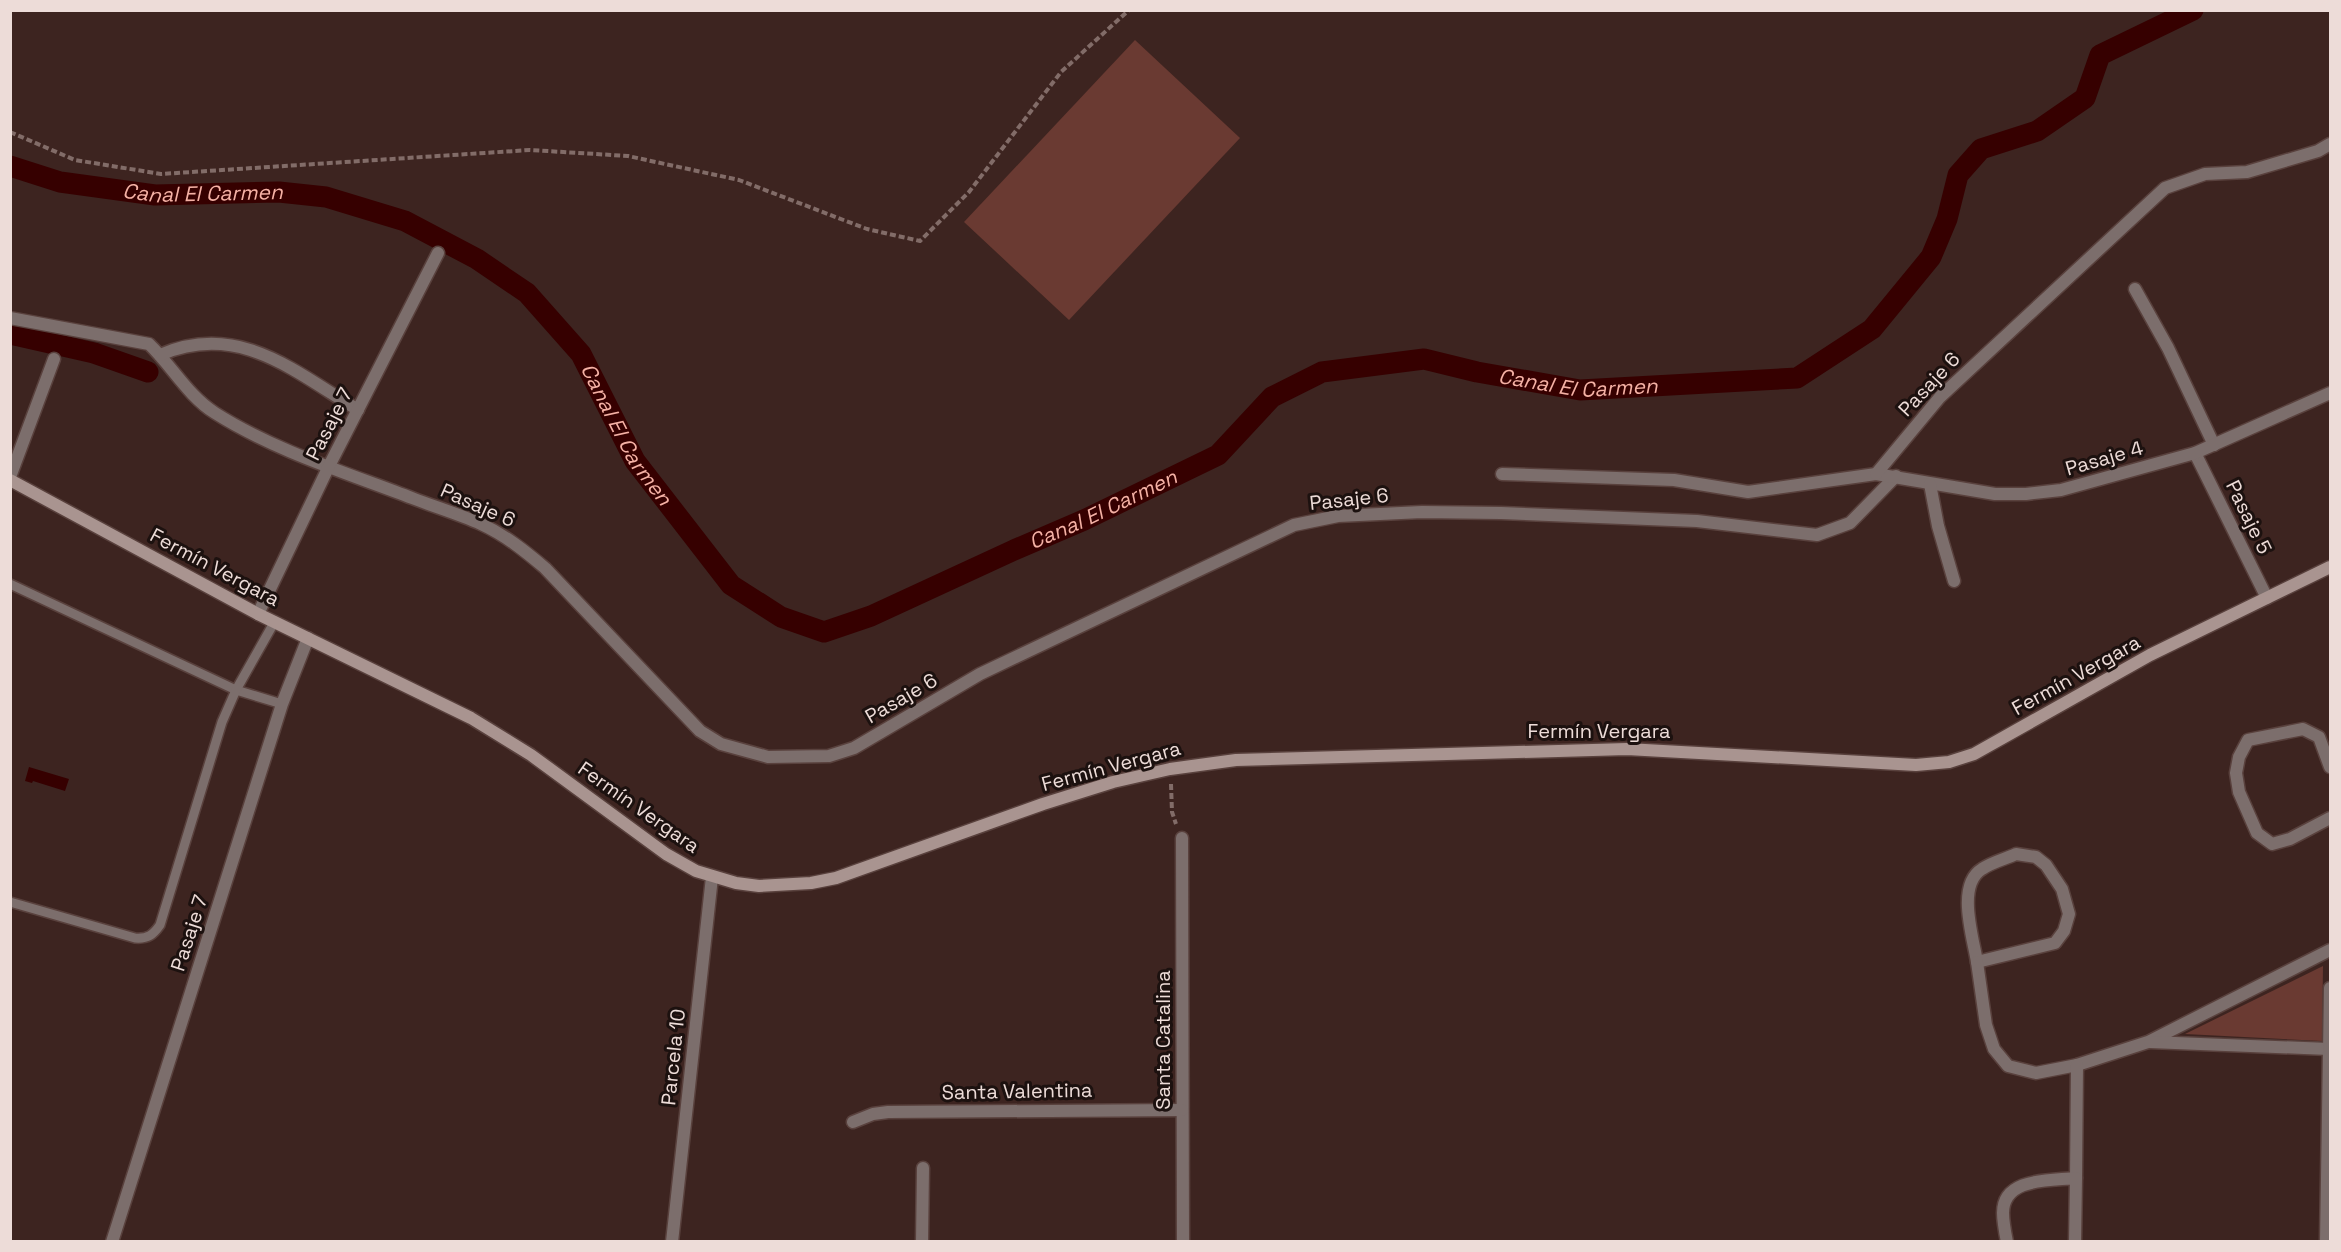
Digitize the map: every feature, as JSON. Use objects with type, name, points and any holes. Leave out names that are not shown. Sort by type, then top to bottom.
[{"type":"street","name":"Pasaje 6","points":[[1876,474],[1940,397],[2165,188],[2205,174],[2247,172],[2318,151],[2331,144]]},
{"type":"street","name":"Pasaje 7","points":[[258,614],[329,466],[438,253]]},
{"type":"street","points":[[2135,289],[2172,358],[2214,445]]},
{"type":"street","name":"Pasaje 6","points":[[10,318],[148,344],[160,355],[182,383],[214,412],[261,437],[329,466],[481,524],[518,545],[545,568],[700,731],[722,744],[768,757],[829,756],[854,748],[980,674],[1294,525],[1338,516],[1422,512],[1501,513],[1697,521],[1817,535],[1850,523],[1896,476]]},
{"type":"street","points":[[160,355],[181,347],[203,343],[237,345],[268,357],[358,410]]},
{"type":"street","points":[[10,479],[54,359]]},
{"type":"street","name":"Pasaje 4","points":[[1876,474],[1995,494],[2061,490],[2195,453],[2331,393]]},
{"type":"street","name":"Pasaje 5","points":[[2195,453],[2267,598]]},
{"type":"street","points":[[1502,474],[1674,480],[1748,492],[1876,474]]},
{"type":"street","name":"Fermín Vergara","points":[[10,479],[258,614],[471,718],[531,755],[666,854],[712,877],[759,886],[794,885],[836,878],[1043,804],[1141,774],[1214,762],[1274,757],[1628,749],[1916,765],[1948,762],[1980,751],[2150,655],[2331,567]]},
{"type":"street","points":[[1930,484],[1938,526],[1954,581]]},
{"type":"street","name":"Pasaje 7","points":[[112,1242],[282,704],[308,638]]},
{"type":"street","points":[[2331,767],[2319,737],[2303,729],[2248,740],[2239,757],[2236,773],[2239,792],[2257,834],[2272,844],[2290,839],[2331,819]]},
{"type":"street","name":"Santa Catalina","points":[[1182,838],[1182,1242]]},
{"type":"street","points":[[1977,962],[2055,942],[2064,931],[2069,914],[2061,889],[2046,865],[2036,857],[2016,854],[1981,869],[1972,878],[1966,900],[1986,1025],[1994,1049],[2008,1066],[2036,1073],[2077,1065],[2148,1042],[2331,950]]},
{"type":"street","name":"Parcela 10","points":[[672,1242],[712,877]]},
{"type":"street","points":[[2326,1242],[2331,988]]},
{"type":"street","points":[[2148,1042],[2329,1049]]},
{"type":"street","points":[[2075,1242],[2077,1065]]},
{"type":"street","name":"Santa Valentina","points":[[853,1122],[873,1114],[888,1112],[1182,1110]]},
{"type":"street","points":[[922,1168],[922,1242]]},
{"type":"street","points":[[2007,1242],[2003,1213],[2005,1199],[2013,1189],[2023,1184],[2076,1178]]},
{"type":"lane","points":[[10,584],[236,690],[282,704]]},
{"type":"lane","points":[[10,902],[135,938],[150,937],[156,932],[222,722],[236,690],[275,621]]},
{"type":"path","points":[[10,132],[75,160],[161,174],[530,150],[628,156],[739,180],[867,229],[920,241],[969,192],[1061,72],[1129,10]]},
{"type":"path","points":[[1170,769],[1172,812],[1182,838]]},
{"type":"shaded area","points":[[1135,40],[1240,138],[1069,320],[964,222]]},
{"type":"shaded area","points":[[29,767],[69,779],[65,791],[33,781],[32,783],[25,781]]},
{"type":"shaded area","points":[[2323,966],[2322,1041],[2185,1034]]},
{"type":"waterway","name":"Canal El Carmen","points":[[10,166],[60,182],[155,195],[279,192],[326,197],[405,221],[477,259],[527,293],[581,354],[635,461],[731,585],[781,617],[824,632],[871,616],[1084,520],[1218,455],[1272,397],[1322,372],[1424,359],[1477,372],[1580,390],[1797,378],[1872,329],[1931,257],[1947,219],[1958,175],[1981,149],[2037,131],[2085,98],[2100,55],[2193,10]]},
{"type":"waterway","points":[[10,334],[94,353],[148,372]]}]
